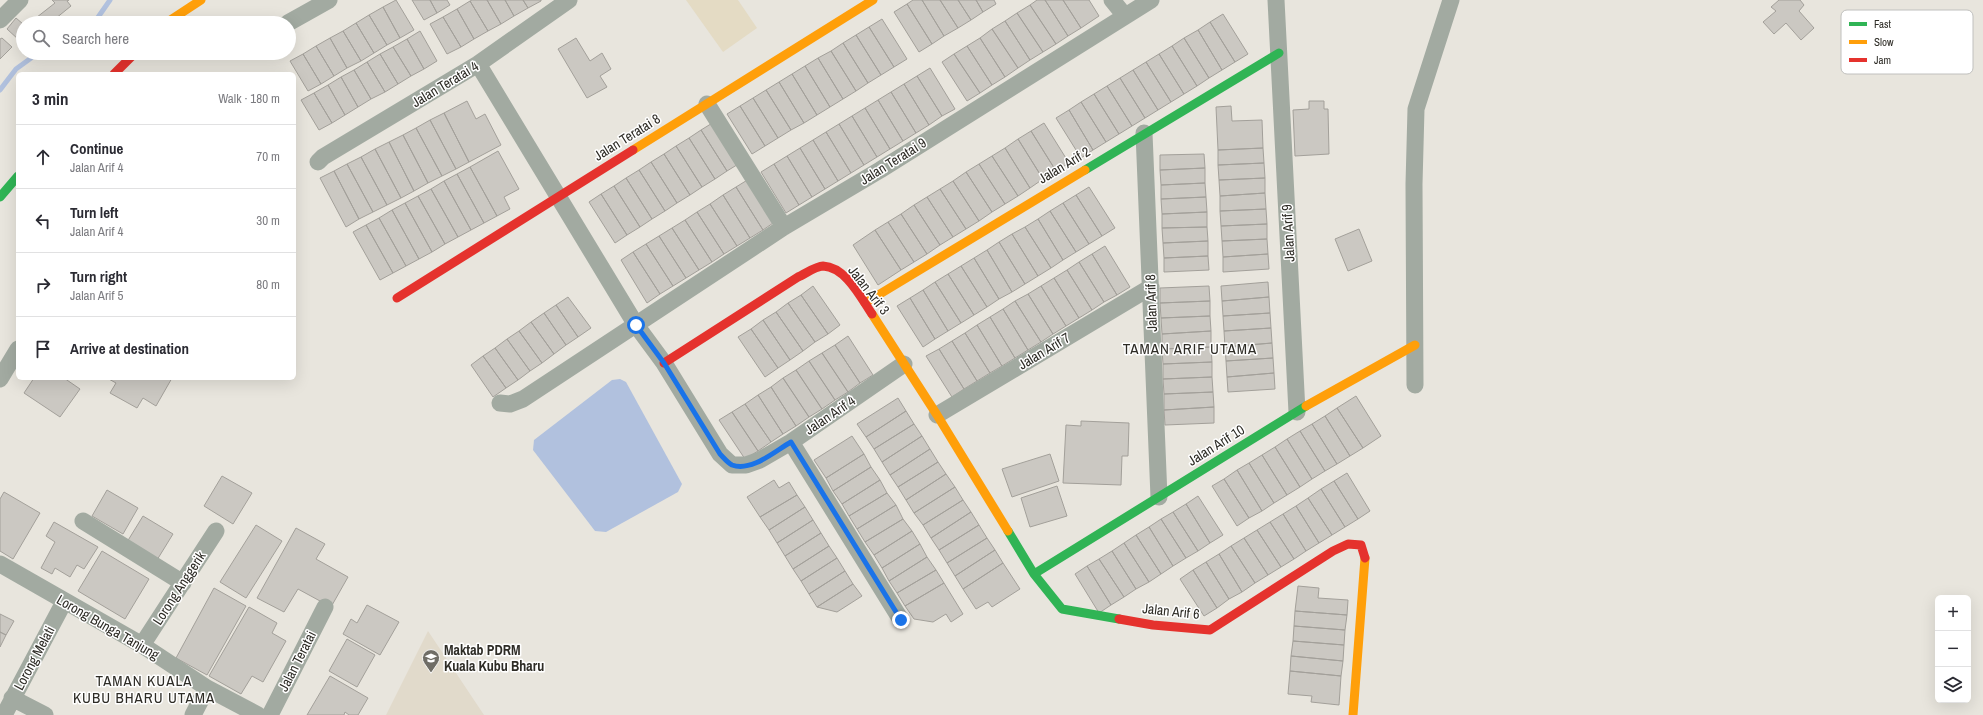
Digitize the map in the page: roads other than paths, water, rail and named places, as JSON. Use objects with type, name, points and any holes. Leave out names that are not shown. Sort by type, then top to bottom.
[{"type":"street","points":[[0,20],[20,0]]},
{"type":"street","points":[[176,16],[200,0]]},
{"type":"street","points":[[296,19],[329,0]]},
{"type":"street","name":"Jalan Teratai 4","points":[[318,162],[323,156],[478,64],[569,0]]},
{"type":"street","name":"Jalan Teratai 8","points":[[397,298],[873,0]]},
{"type":"street","points":[[1112,0],[1125,16]]},
{"type":"street","name":"Jalan Teratai 9","points":[[500,403],[510,404],[523,400],[784,227],[880,170],[1151,0]]},
{"type":"street","name":"Jalan Arif 9","points":[[1276,0],[1297,412]]},
{"type":"street","points":[[1415,385],[1414,184],[1416,109],[1451,0]]},
{"type":"street","name":"Jalan Arif 2","points":[[865,303],[1144,133],[1279,53]]},
{"type":"street","points":[[116,72],[128,60]]},
{"type":"street","name":"Jalan Arif 4","points":[[478,64],[636,325],[664,363],[720,454],[732,465],[746,466],[760,460],[791,442],[904,364]]},
{"type":"street","points":[[706,104],[784,227]]},
{"type":"street","name":"Jalan Arif 8","points":[[1144,133],[1159,497]]},
{"type":"street","points":[[0,197],[16,178]]},
{"type":"street","name":"Jalan Arif 3","points":[[664,363],[798,277],[822,266],[834,268],[845,276],[865,303],[937,414]]},
{"type":"street","name":"Jalan Arif 7","points":[[937,414],[1151,287]]},
{"type":"street","name":"Jalan Arif 10","points":[[1034,574],[1297,412],[1415,345]]},
{"type":"street","points":[[0,379],[16,352]]},
{"type":"street","name":"Jalan Arif 6","points":[[937,414],[1034,574],[1062,609],[1153,625],[1210,630],[1333,551],[1348,544],[1361,545],[1365,559],[1365,572],[1352,715]]},
{"type":"street","points":[[791,442],[901,620]]},
{"type":"street","points":[[83,521],[183,583]]},
{"type":"street","name":"Lorong Anggerik","points":[[142,645],[216,531]]},
{"type":"street","name":"Lorong Bunga Tanjung","points":[[0,564],[64,602],[142,645],[207,688],[258,715]]},
{"type":"street","name":"Lorong Melati","points":[[4,715],[64,602]]},
{"type":"street","name":"Jalan Teratai","points":[[270,715],[324,607]]},
{"type":"street","points":[[194,715],[207,688]]},
{"type":"street","points":[[12,698],[45,715]]},
{"type":"water","points":[[620,379],[626,382],[682,484],[678,492],[606,532],[595,531],[533,450],[534,440],[612,380]]},
{"type":"waterway","points":[[99,16],[110,0]]},
{"type":"waterway","points":[[0,90],[16,69],[28,60]]},
{"type":"place","name":"Maktab PDRM Kuala Kubu Bharu","points":[[431,673]]},
{"type":"district","name":"TAMAN ARIF UTAMA","points":[[1190,349]]},
{"type":"district","name":"TAMAN KUALA KUBU BHARU UTAMA","points":[[144,690]]}]
